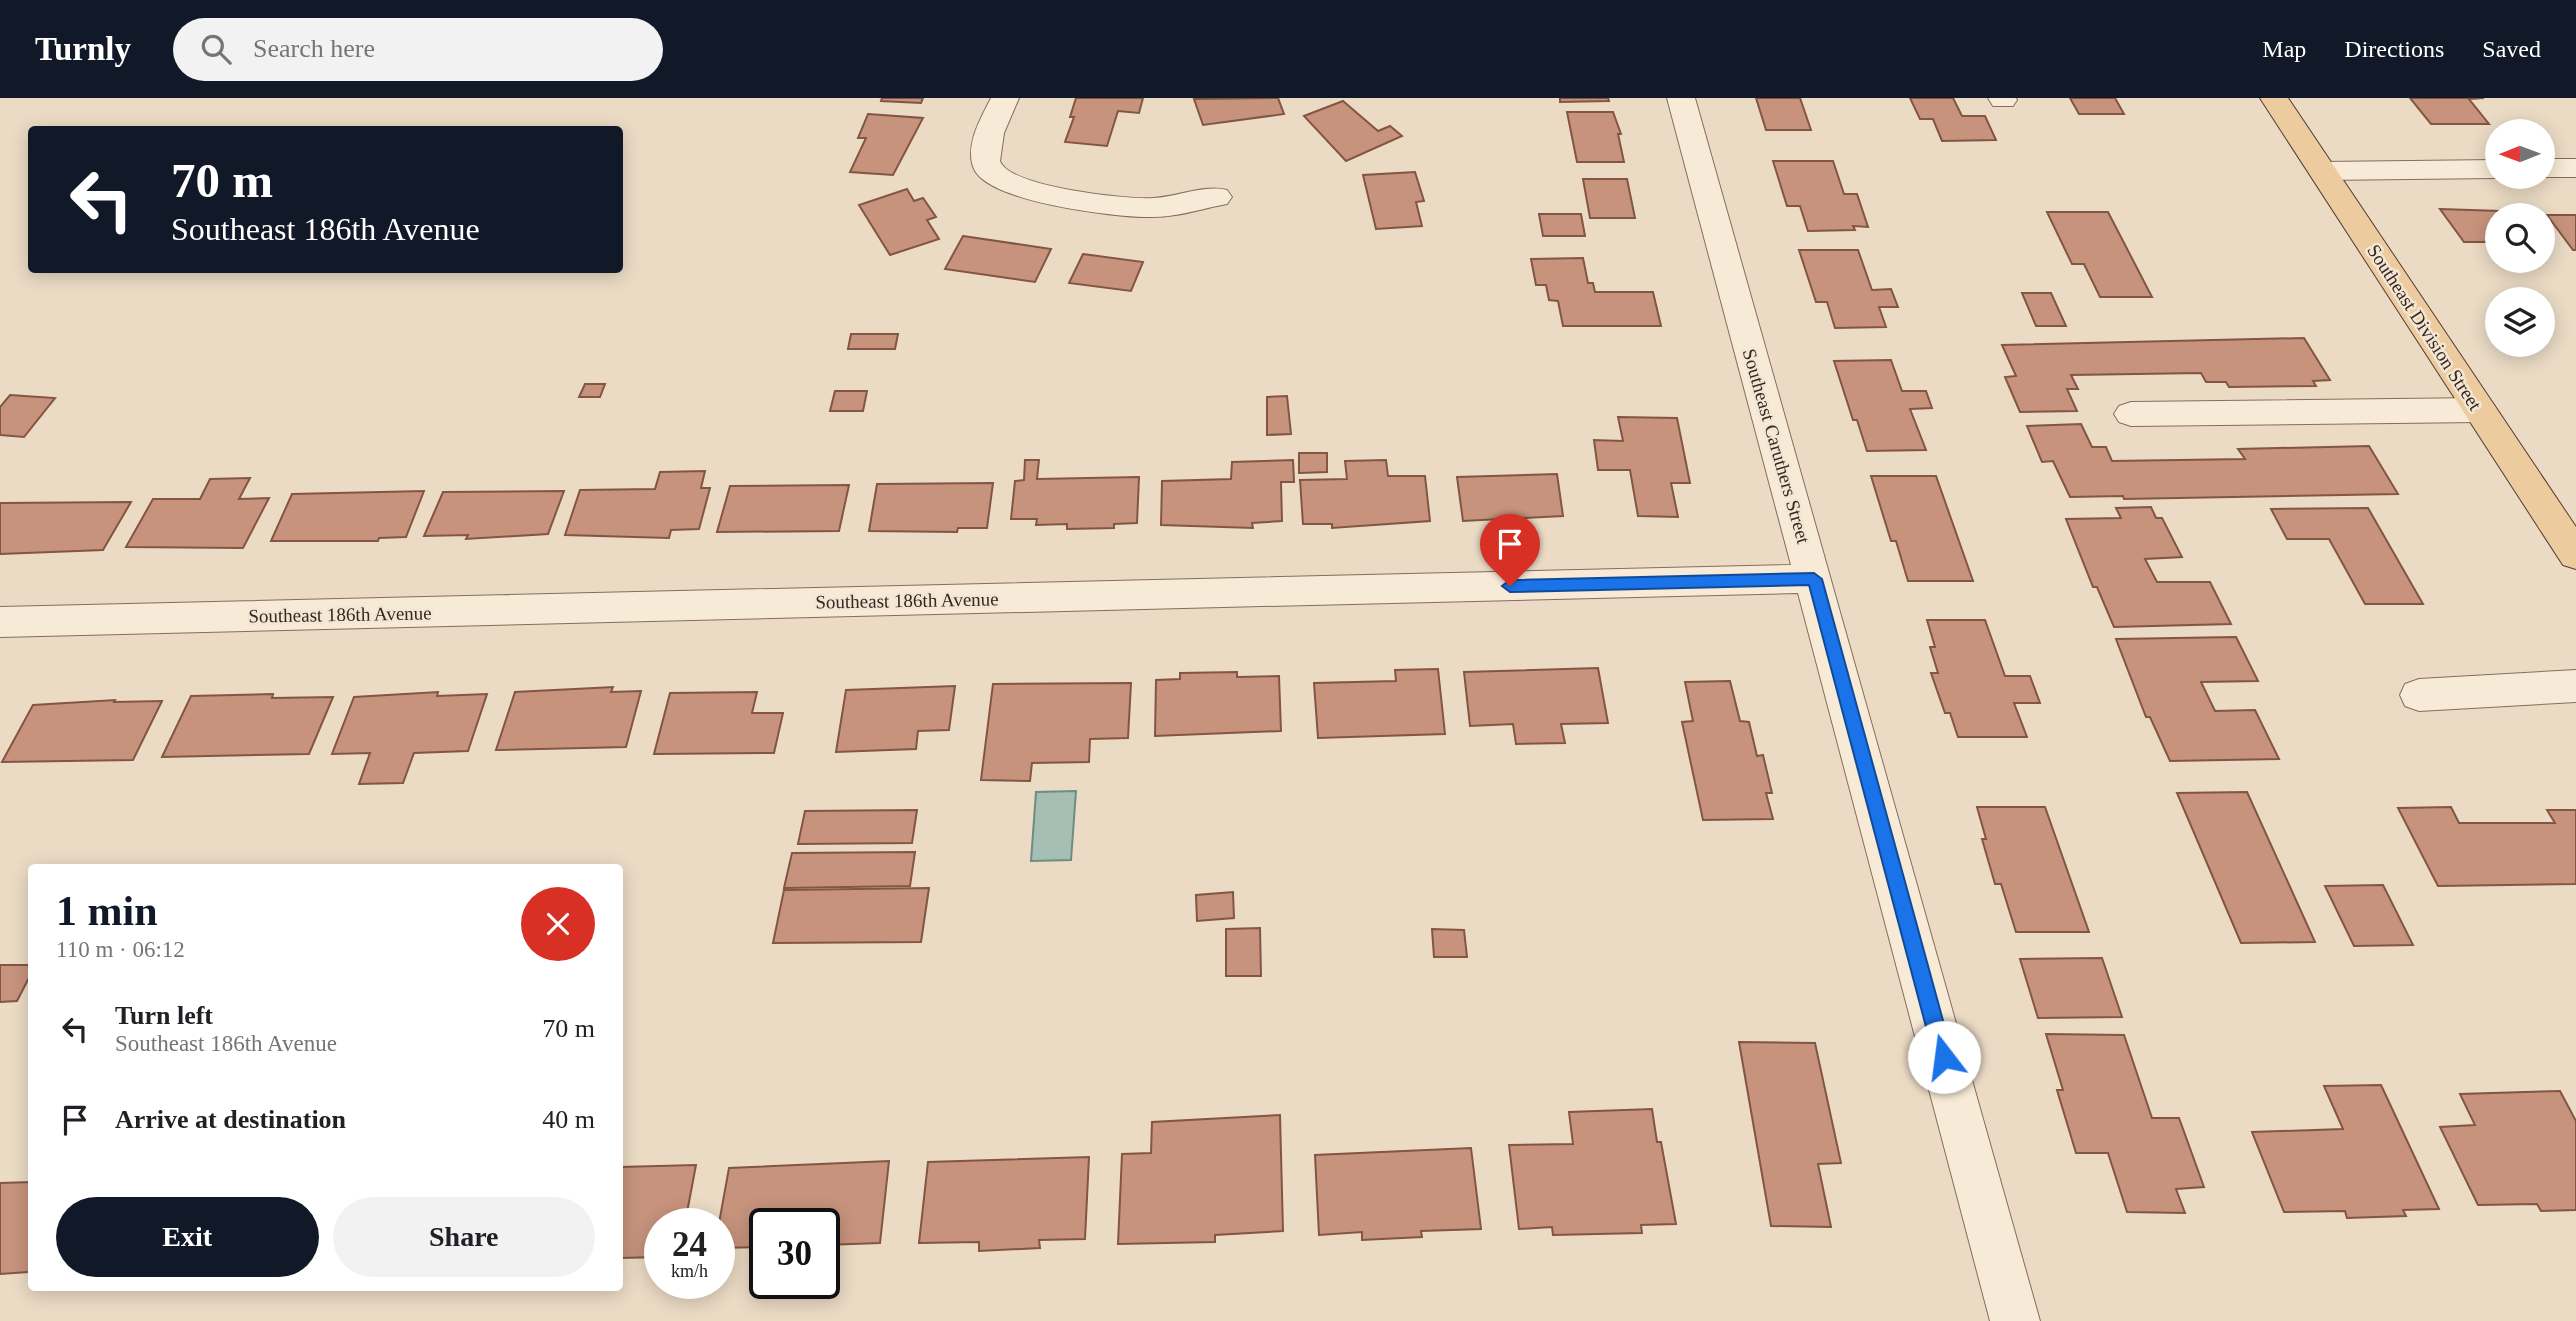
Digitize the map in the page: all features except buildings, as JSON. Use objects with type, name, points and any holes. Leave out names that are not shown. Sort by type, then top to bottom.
[{"type":"main road","name":"Southeast Division Street","points":[[2274,98],[2576,555]]},
{"type":"street","points":[[1005,98],[986,149],[989,170],[1002,182],[1029,191],[1149,208],[1217,197]]},
{"type":"street","name":"Southeast Caruthers Street","points":[[1681,98],[2015,1321]]},
{"type":"street","points":[[2555,168],[2576,168]]},
{"type":"street","points":[[2322,171],[2485,169]]},
{"type":"street","points":[[2132,414],[2480,410]]},
{"type":"street","name":"Southeast 186th Avenue","points":[[0,622],[1814,579]]},
{"type":"street","points":[[2419,695],[2576,687]]},
{"type":"shaded area","points":[[1076,791],[1071,860],[1031,861],[1036,792]]},
{"type":"route","points":[[1510,586],[1814,579],[1944,1057]]}]
